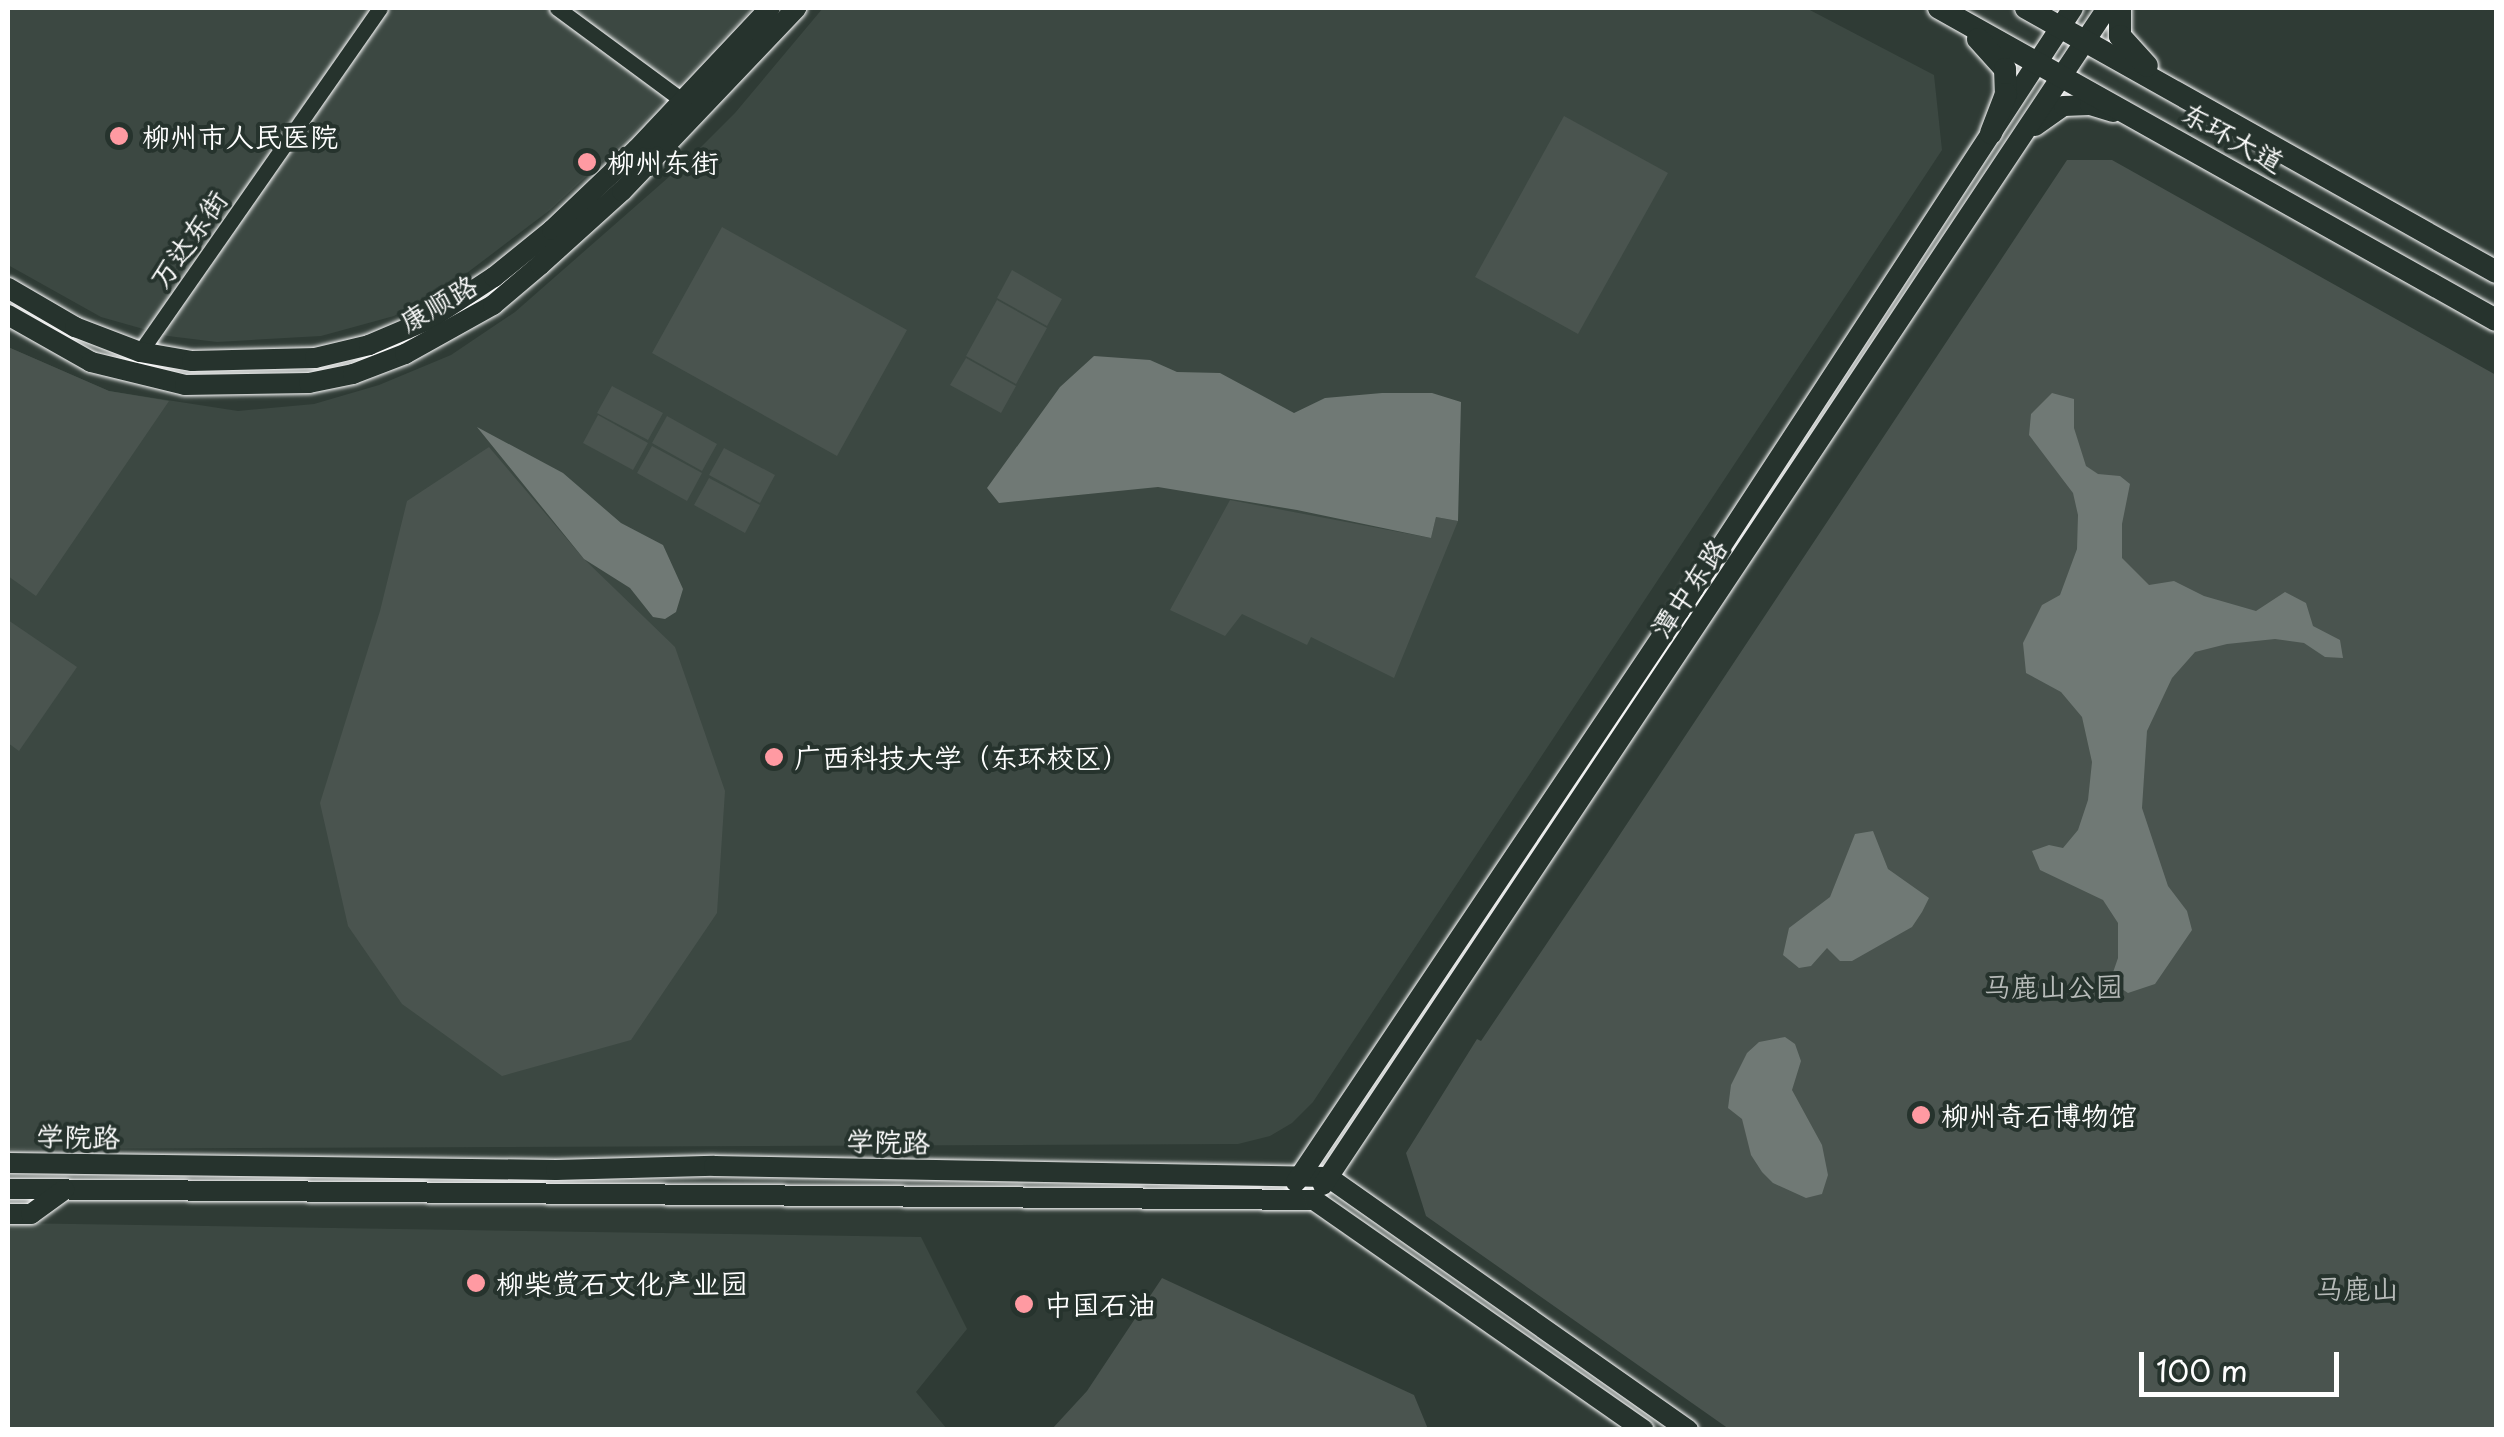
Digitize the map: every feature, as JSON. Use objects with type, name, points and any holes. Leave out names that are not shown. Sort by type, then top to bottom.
[{"type":"highway","name":"东环大道","points":[[2026,8],[2067,17],[2086,39],[2496,272]]},
{"type":"highway","points":[[2120,8],[2120,36],[2172,88]]},
{"type":"highway","name":"东环大道","points":[[1944,10],[2496,320]]},
{"type":"highway","points":[[1944,10],[1993,52],[2006,69],[2006,94],[1991,133]]},
{"type":"main road","name":"康顺路","points":[[8,288],[75,327],[140,352],[192,360],[315,358],[369,345],[430,319],[494,277],[552,230],[683,101],[770,8]]},
{"type":"main road","name":"康顺路","points":[[8,315],[92,362],[185,385],[309,383],[354,374],[405,354],[493,305],[622,191],[796,8]]},
{"type":"main road","name":"潭中东路","points":[[1314,1200],[2107,8]]},
{"type":"main road","name":"潭中东路","points":[[1283,1200],[1679,612],[2067,17]]},
{"type":"main road","points":[[2012,150],[2043,118],[2064,106],[2090,105],[2142,120]]},
{"type":"main road","name":"学院路","points":[[8,1163],[1328,1177],[1688,1430]]},
{"type":"main road","name":"学院路","points":[[8,1189],[1314,1200]]},
{"type":"main road","points":[[8,1214],[32,1214],[64,1190]]},
{"type":"main road","points":[[1314,1200],[1644,1430]]},
{"type":"street","name":"万达东街","points":[[140,352],[380,8]]},
{"type":"street","points":[[557,8],[683,101]]},
{"type":"shaded area","points":[[8,8],[753,8],[631,135],[550,210],[455,282],[394,316],[321,336],[217,342],[168,336],[101,317],[8,265]]},
{"type":"shaded area","name":"广西科技大学（东环校区）","points":[[823,8],[1806,8],[1934,75],[1942,150],[1313,1102],[1292,1123],[1270,1136],[1238,1144],[8,1149],[8,347],[109,391],[238,411],[314,404],[379,385],[451,355],[515,312],[686,162],[735,113]]},
{"type":"shaded area","points":[[1094,356],[1150,360],[1177,372],[1220,373],[1294,413],[1325,398],[1382,393],[1432,393],[1461,402],[1458,521],[1436,517],[1431,538],[1158,487],[999,503],[987,488],[1060,387]]},
{"type":"shaded area","points":[[2052,393],[2074,399],[2074,428],[2086,466],[2098,474],[2120,476],[2130,484],[2122,524],[2122,558],[2149,585],[2174,581],[2204,596],[2256,611],[2285,592],[2306,603],[2313,626],[2340,640],[2343,658],[2325,657],[2304,643],[2275,639],[2227,644],[2195,652],[2172,678],[2147,731],[2142,808],[2168,886],[2187,911],[2192,930],[2155,984],[2128,993],[2110,981],[2118,958],[2118,923],[2103,900],[2040,870],[2032,851],[2049,845],[2063,848],[2078,830],[2088,800],[2092,762],[2082,717],[2061,692],[2026,673],[2023,643],[2042,605],[2060,595],[2077,549],[2078,515],[2073,493],[2029,435],[2031,414]]},
{"type":"shaded area","points":[[477,427],[563,473],[621,523],[663,545],[683,589],[676,612],[665,619],[653,617],[630,588],[584,559]]},
{"type":"shaded area","points":[[1873,831],[1888,869],[1929,898],[1922,912],[1912,927],[1852,961],[1840,961],[1827,948],[1811,966],[1799,968],[1783,955],[1789,928],[1830,897],[1855,834]]},
{"type":"shaded area","points":[[1785,1037],[1795,1044],[1801,1061],[1792,1090],[1822,1145],[1828,1175],[1822,1194],[1806,1198],[1773,1183],[1762,1172],[1751,1155],[1742,1119],[1728,1108],[1731,1085],[1747,1053],[1759,1042]]},
{"type":"shaded area","name":"柳柴赏石文化产业园","points":[[8,1223],[921,1237],[967,1329],[916,1392],[947,1429],[8,1430]]},
{"type":"green space","points":[[1564,116],[1668,173],[1578,334],[1475,277]]},
{"type":"green space","name":"马鹿山公园","points":[[2067,160],[2112,160],[2496,375],[2496,1429],[1729,1429],[1426,1216],[1406,1153],[1477,1039],[1481,1041],[1603,860]]},
{"type":"green space","points":[[722,227],[907,330],[837,456],[652,353]]},
{"type":"green space","points":[[1012,270],[1062,299],[1047,326],[997,298]]},
{"type":"green space","points":[[997,300],[1047,328],[1016,384],[966,356]]},
{"type":"green space","points":[[8,347],[109,391],[169,401],[36,596],[8,576]]},
{"type":"green space","points":[[966,358],[1016,386],[1001,413],[950,385]]},
{"type":"green space","points":[[612,386],[663,413],[648,440],[597,413]]},
{"type":"green space","points":[[598,415],[648,443],[633,470],[583,443]]},
{"type":"green space","points":[[667,416],[717,444],[702,471],[652,443]]},
{"type":"green space","points":[[652,446],[702,473],[687,501],[637,473]]},
{"type":"green space","points":[[489,447],[584,559],[675,647],[725,791],[717,913],[631,1040],[502,1076],[402,1004],[348,926],[320,803],[380,611],[407,501]]},
{"type":"green space","points":[[724,448],[775,475],[760,503],[709,475]]},
{"type":"green space","points":[[709,478],[760,505],[745,533],[694,505]]},
{"type":"green space","points":[[1230,500],[1431,538],[1436,517],[1458,521],[1394,678],[1311,637],[1307,645],[1242,614],[1225,636],[1170,610]]},
{"type":"green space","points":[[8,620],[77,667],[19,751],[8,743]]},
{"type":"green space","points":[[1162,1278],[1414,1395],[1428,1429],[1052,1429],[1087,1391]]},
{"type":"place","name":"柳州市人民医院","points":[[119,136]]},
{"type":"place","name":"柳州东街","points":[[587,162]]},
{"type":"place","name":"广西科技大学（东环校区）","points":[[774,757]]},
{"type":"place","name":"柳州奇石博物馆","points":[[1921,1115]]},
{"type":"place","name":"柳柴赏石文化产业园","points":[[476,1283]]},
{"type":"place","name":"中国石油","points":[[1024,1304]]},
{"type":"park label","name":"马鹿山","points":[[2357,1288]]}]
